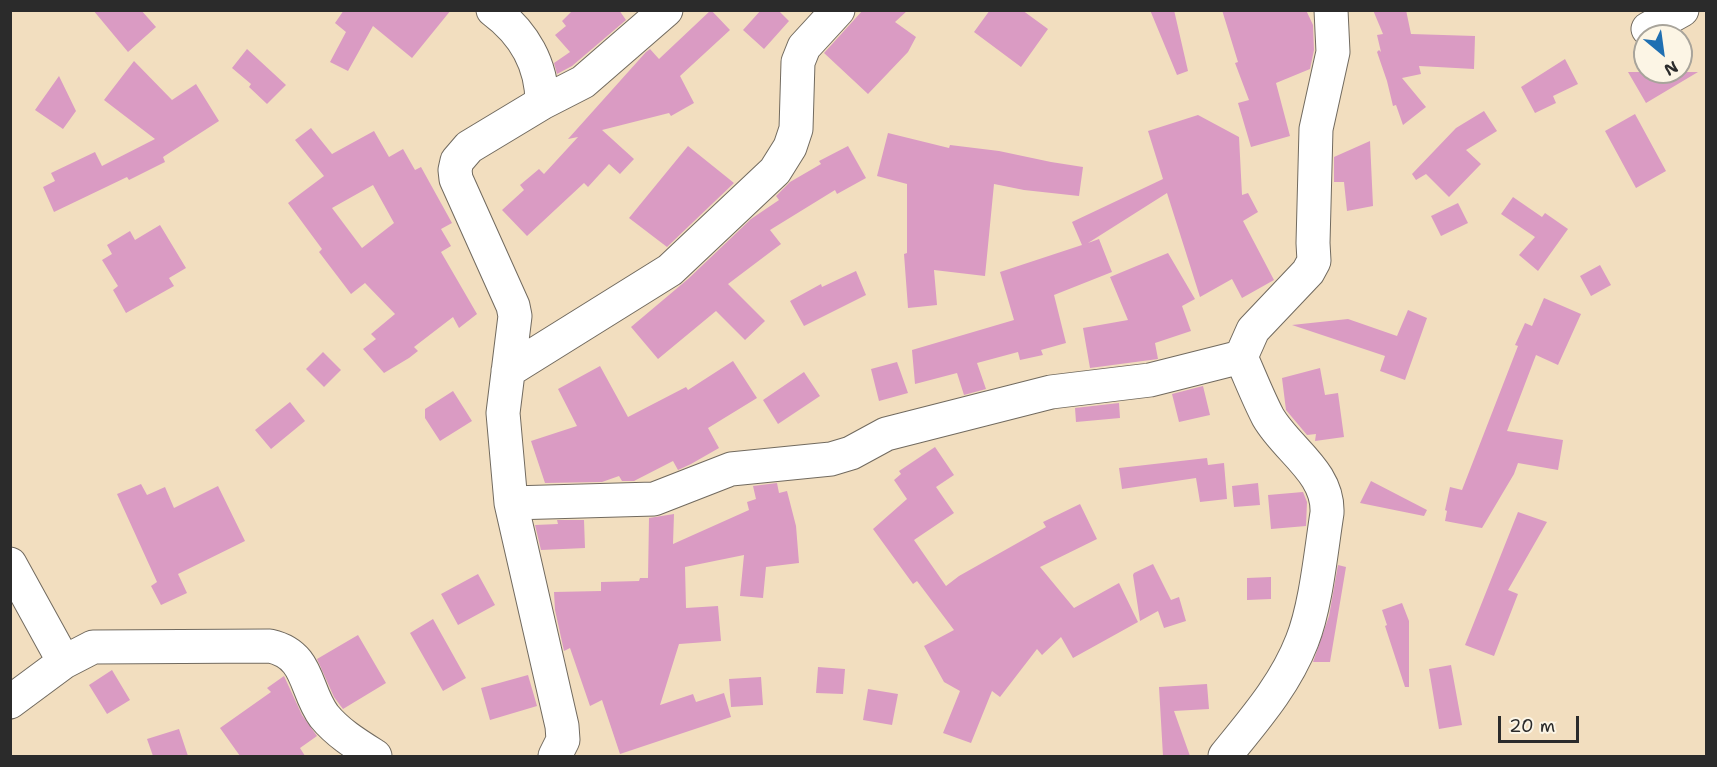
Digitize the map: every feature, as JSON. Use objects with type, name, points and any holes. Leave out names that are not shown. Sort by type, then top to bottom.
[{"type":"street","points":[[493,10],[510,24],[528,48],[540,77],[542,103]]},
{"type":"street","points":[[555,756],[562,741],[562,726],[511,503],[503,428],[515,316],[513,306],[456,178],[455,170],[457,161],[469,147],[542,103],[583,82],[666,10]]},
{"type":"street","points":[[508,371],[670,270],[775,171],[790,147],[796,129],[798,62],[804,47],[838,10]]},
{"type":"street","points":[[1225,756],[1284,679],[1303,639],[1313,599],[1328,502],[1324,487],[1269,418],[1241,357],[1253,330],[1308,272],[1314,261],[1316,129],[1333,52],[1331,10]]},
{"type":"street","points":[[1657,24],[1683,10]]},
{"type":"street","points":[[511,503],[654,499],[731,469],[831,459],[851,453],[886,434],[1040,395],[1150,380],[1241,357]]},
{"type":"street","points":[[10,564],[64,662]]},
{"type":"street","points":[[10,702],[64,662],[93,647],[107,645],[270,646],[287,652],[297,661],[323,714],[346,738],[375,756]]},
{"type":"building","points":[[93,10],[141,10],[156,27],[128,52]]},
{"type":"building","points":[[344,10],[451,10],[412,58],[373,26],[348,71],[330,62],[346,32],[335,23]]},
{"type":"building","points":[[573,10],[619,10],[626,20],[572,66],[557,74],[554,63],[570,52],[555,35],[566,26],[562,21]]},
{"type":"building","points":[[711,10],[730,30],[680,76],[694,103],[671,116],[669,113],[602,130],[634,159],[620,174],[609,164],[588,187],[584,183],[527,236],[502,210],[524,190],[520,185],[539,169],[544,174],[578,137],[568,139],[646,52],[650,49],[659,59]]},
{"type":"building","points":[[761,10],[778,10],[789,21],[764,49],[743,30]]},
{"type":"building","points":[[863,10],[908,10],[895,22],[916,37],[908,52],[868,94],[824,53]]},
{"type":"building","points":[[990,10],[1022,10],[1048,29],[1021,67],[974,32]]},
{"type":"building","points":[[1150,10],[1174,10],[1188,71],[1177,75]]},
{"type":"building","points":[[1222,10],[1306,10],[1313,25],[1314,50],[1310,69],[1276,83],[1290,136],[1251,147],[1238,103],[1249,100],[1235,63],[1238,62]]},
{"type":"building","points":[[1373,10],[1406,10],[1411,34],[1475,36],[1474,69],[1419,66],[1421,74],[1402,78],[1426,107],[1403,125],[1396,105],[1393,106],[1377,52],[1379,50],[1381,52],[1377,35],[1383,34]]},
{"type":"building","points":[[247,49],[286,85],[267,104],[249,87],[251,84],[232,68]]},
{"type":"building","points":[[1565,59],[1578,84],[1553,96],[1556,103],[1535,113],[1521,87]]},
{"type":"building","points":[[134,61],[172,100],[196,84],[219,121],[163,157],[165,162],[129,180],[127,177],[54,212],[43,187],[55,181],[51,173],[95,152],[102,166],[155,139],[104,100]]},
{"type":"building","points":[[59,76],[76,111],[63,129],[35,110]]},
{"type":"building","points":[[1635,84],[1678,84],[1646,103]]},
{"type":"building","points":[[1484,111],[1497,131],[1466,150],[1481,164],[1449,197],[1426,174],[1416,180],[1412,174],[1456,128]]},
{"type":"building","points":[[1635,114],[1666,171],[1636,188],[1605,131]]},
{"type":"building","points":[[1198,115],[1239,137],[1242,195],[1248,193],[1258,212],[1243,221],[1274,280],[1242,298],[1232,279],[1200,297],[1167,193],[1088,243],[1099,239],[1112,272],[1054,295],[1066,343],[1041,350],[1043,355],[1020,360],[1018,352],[977,363],[986,389],[964,395],[957,373],[915,384],[912,350],[1014,320],[1000,272],[1082,245],[1072,222],[1163,179],[1148,131]]},
{"type":"building","points":[[311,128],[332,154],[374,131],[389,157],[403,149],[415,170],[421,167],[452,223],[441,229],[451,246],[441,252],[477,314],[459,328],[453,317],[414,347],[418,351],[384,373],[363,349],[376,339],[371,334],[395,314],[365,283],[351,294],[319,252],[322,249],[288,203],[324,176],[295,140]],"holes":[[[373,185],[394,223],[362,248],[332,208]]]},
{"type":"building","points":[[888,133],[949,148],[950,145],[999,151],[1083,167],[1079,196],[994,184],[985,276],[934,270],[937,305],[908,308],[904,254],[907,253],[907,184],[877,176]]},
{"type":"building","points":[[1370,141],[1373,206],[1347,211],[1344,182],[1334,182],[1334,157]]},
{"type":"building","points":[[688,146],[734,183],[667,247],[629,218]]},
{"type":"building","points":[[848,146],[866,178],[837,194],[835,190],[770,230],[781,244],[728,284],[765,321],[745,340],[716,311],[658,359],[631,327],[688,279],[751,219],[779,200],[776,196],[790,182],[821,164],[819,161]]},
{"type":"building","points":[[1513,197],[1542,217],[1545,213],[1568,229],[1538,271],[1519,255],[1535,237],[1501,214]]},
{"type":"building","points":[[1458,203],[1468,223],[1441,236],[1431,216]]},
{"type":"building","points":[[160,225],[186,268],[169,278],[174,286],[126,313],[113,290],[118,286],[102,260],[112,254],[107,245],[130,231],[135,240]]},
{"type":"building","points":[[1168,253],[1195,299],[1182,306],[1191,331],[1155,343],[1158,359],[1090,368],[1083,328],[1128,320],[1110,277]]},
{"type":"building","points":[[1600,265],[1611,285],[1591,296],[1580,276]]},
{"type":"building","points":[[856,271],[866,295],[804,326],[790,301],[821,284],[822,287]]},
{"type":"building","points":[[1544,298],[1581,314],[1558,365],[1536,355],[1507,431],[1563,440],[1558,470],[1518,463],[1514,474],[1482,528],[1445,521],[1450,487],[1462,490],[1518,346],[1515,345],[1525,323],[1532,326]]},
{"type":"building","points":[[1408,310],[1427,318],[1405,380],[1380,371],[1385,356],[1292,325],[1348,319],[1397,336]]},
{"type":"building","points":[[323,352],[341,370],[324,387],[306,369]]},
{"type":"building","points":[[733,361],[757,398],[708,428],[719,448],[678,470],[673,461],[634,481],[622,481],[619,476],[602,482],[545,483],[531,441],[577,426],[558,389],[600,366],[628,417],[686,387],[688,390]]},
{"type":"building","points":[[897,362],[908,393],[879,401],[871,369]]},
{"type":"building","points":[[1320,368],[1325,395],[1338,393],[1344,437],[1315,441],[1316,434],[1307,435],[1286,410],[1282,378]]},
{"type":"building","points":[[804,372],[820,396],[778,424],[763,400]]},
{"type":"building","points":[[1203,386],[1210,415],[1179,422],[1172,394]]},
{"type":"building","points":[[453,391],[472,421],[440,441],[425,418],[425,409]]},
{"type":"building","points":[[290,402],[305,421],[271,449],[255,430]]},
{"type":"building","points":[[1119,403],[1120,418],[1076,422],[1075,408]]},
{"type":"building","points":[[935,447],[954,475],[936,487],[954,513],[914,540],[946,586],[959,576],[1046,527],[1043,522],[1080,504],[1097,539],[1040,567],[1074,608],[1119,583],[1138,622],[1073,658],[1061,637],[1042,655],[1037,649],[1000,697],[992,691],[971,743],[943,733],[960,691],[944,682],[924,646],[954,630],[917,581],[913,584],[873,529],[907,499],[894,480],[901,474],[899,471]]},
{"type":"building","points":[[1207,458],[1208,465],[1224,463],[1227,499],[1200,502],[1196,478],[1122,489],[1119,468]]},
{"type":"building","points":[[1371,481],[1427,510],[1424,516],[1360,503]]},
{"type":"building","points":[[777,483],[779,493],[787,491],[796,526],[799,563],[766,567],[763,598],[740,596],[744,555],[685,567],[686,608],[718,606],[721,641],[679,644],[660,705],[693,694],[696,702],[724,693],[731,717],[620,754],[602,700],[590,706],[570,648],[564,651],[555,610],[554,592],[601,591],[601,582],[639,581],[640,578],[648,578],[649,518],[674,514],[673,544],[749,510],[747,502],[756,499],[753,486]]},
{"type":"building","points":[[1258,483],[1260,505],[1234,507],[1232,486]]},
{"type":"building","points":[[141,484],[147,495],[165,487],[174,508],[218,486],[245,541],[178,574],[187,593],[161,605],[151,586],[157,582],[117,494]]},
{"type":"building","points":[[1303,492],[1307,502],[1306,526],[1271,529],[1268,495]]},
{"type":"building","points":[[1518,512],[1547,522],[1508,590],[1518,594],[1494,656],[1465,645]]},
{"type":"building","points":[[557,520],[584,520],[585,548],[541,550],[535,525],[558,524]]},
{"type":"building","points":[[1153,564],[1171,600],[1179,597],[1186,621],[1164,628],[1158,611],[1140,621],[1133,575]]},
{"type":"building","points":[[1338,565],[1346,567],[1330,662],[1313,662],[1329,616]]},
{"type":"building","points":[[478,574],[495,605],[458,625],[441,594]]},
{"type":"building","points":[[1271,577],[1271,599],[1247,600],[1247,578]]},
{"type":"building","points":[[1402,603],[1409,621],[1409,687],[1405,687],[1382,610]]},
{"type":"building","points":[[433,619],[466,678],[443,691],[410,633]]},
{"type":"building","points":[[358,635],[386,683],[343,709],[334,697],[317,659]]},
{"type":"building","points":[[1451,665],[1462,725],[1439,729],[1429,669]]},
{"type":"building","points":[[818,667],[845,669],[843,694],[816,693]]},
{"type":"building","points":[[112,670],[130,700],[107,714],[89,685]]},
{"type":"building","points":[[528,675],[537,706],[490,720],[481,688]]},
{"type":"building","points":[[284,676],[302,715],[317,736],[300,748],[305,756],[240,756],[220,728],[271,692],[267,688]]},
{"type":"building","points":[[761,677],[763,705],[731,707],[729,679]]},
{"type":"building","points":[[1207,684],[1209,709],[1174,711],[1190,756],[1163,756],[1159,687]]},
{"type":"building","points":[[868,689],[898,694],[892,725],[863,720]]},
{"type":"building","points":[[179,729],[188,756],[153,756],[147,739]]}]
